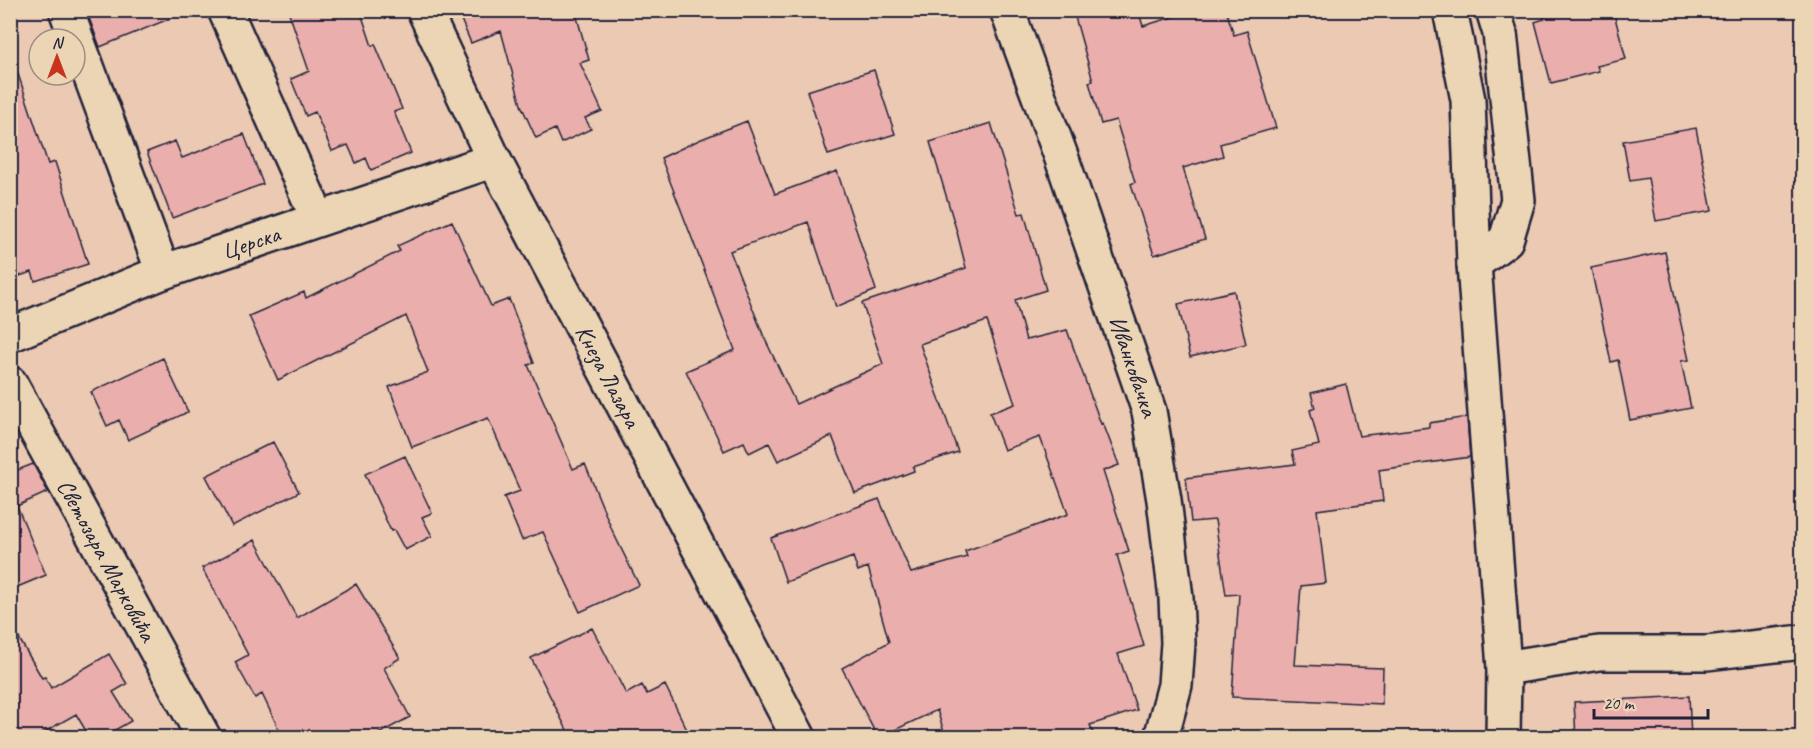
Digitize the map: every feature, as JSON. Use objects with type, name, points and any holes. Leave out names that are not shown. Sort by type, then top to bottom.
[{"type":"street","points":[[66,10],[163,272]]},
{"type":"street","points":[[225,10],[318,219]]},
{"type":"street","name":"Кнеза Лазара","points":[[424,10],[494,160],[799,738]]},
{"type":"street","name":"Иванковачка","points":[[1007,10],[1061,156],[1149,411],[1164,500],[1176,598],[1178,643],[1175,686],[1161,738]]},
{"type":"street","points":[[1450,10],[1468,100],[1474,264],[1504,668],[1503,738]]},
{"type":"street","points":[[1474,264],[1506,240],[1518,200],[1500,33],[1493,10]]},
{"type":"street","name":"Церска","points":[[10,335],[163,272],[494,160]]},
{"type":"street","name":"Светозара Марковића","points":[[10,383],[204,738]]},
{"type":"street","points":[[1504,668],[1599,653],[1707,653],[1803,642]]},
{"type":"building","points":[[86,10],[186,10],[186,12],[100,47]]},
{"type":"building","points":[[288,10],[360,10],[372,46],[375,44],[402,109],[394,112],[411,153],[371,170],[366,158],[356,163],[348,145],[332,151],[315,112],[306,116],[291,79],[309,71]]},
{"type":"building","points":[[457,10],[575,10],[589,60],[580,63],[602,111],[585,118],[591,129],[561,143],[555,129],[536,138],[521,105],[501,31],[471,43]]},
{"type":"building","points":[[1073,10],[1138,10],[1143,26],[1196,10],[1226,10],[1234,35],[1247,31],[1276,128],[1220,144],[1223,156],[1183,168],[1205,239],[1154,255],[1131,184],[1135,182],[1116,120],[1101,124],[1089,82],[1093,81]]},
{"type":"building","points":[[1542,10],[1613,10],[1626,59],[1597,66],[1599,71],[1551,83],[1535,22],[1544,19]]},
{"type":"building","points":[[16,68],[48,164],[55,162],[88,264],[35,281],[32,272],[10,279],[10,69]]},
{"type":"building","points":[[874,70],[895,134],[828,155],[807,91]]},
{"type":"building","points":[[747,121],[775,194],[837,171],[876,290],[836,307],[808,222],[730,251],[764,337],[796,404],[883,364],[862,303],[966,268],[930,142],[991,123],[1019,214],[1024,213],[1046,290],[1015,300],[1026,340],[1067,330],[1101,424],[1103,423],[1119,465],[1103,471],[1129,551],[1117,555],[1144,646],[1118,654],[1137,710],[1090,725],[1095,738],[946,738],[937,710],[878,738],[842,668],[889,642],[868,567],[858,571],[853,557],[786,582],[771,538],[879,499],[911,573],[967,557],[965,551],[1068,514],[1040,437],[1004,450],[990,413],[1015,404],[987,321],[920,344],[958,452],[913,467],[914,471],[855,493],[832,436],[778,461],[769,443],[749,453],[744,442],[724,451],[686,371],[735,350],[661,158]]},
{"type":"building","points":[[1696,128],[1712,211],[1656,221],[1648,178],[1630,181],[1623,141]]},
{"type":"building","points":[[244,134],[263,184],[172,218],[147,152],[175,141],[182,158]]},
{"type":"building","points":[[452,221],[491,306],[509,299],[534,363],[528,365],[573,469],[585,464],[612,530],[639,585],[580,612],[543,532],[522,540],[504,497],[520,491],[488,418],[412,447],[389,387],[428,372],[406,316],[278,380],[249,316],[304,292],[306,298],[400,251],[397,246]]},
{"type":"building","points":[[1665,252],[1689,360],[1681,361],[1691,408],[1630,420],[1618,360],[1611,362],[1591,268]]},
{"type":"building","points":[[1234,291],[1246,344],[1190,357],[1178,304]]},
{"type":"building","points":[[163,358],[188,412],[128,440],[119,420],[107,426],[91,392]]},
{"type":"building","points":[[1346,384],[1359,436],[1429,427],[1429,423],[1467,417],[1470,457],[1379,470],[1383,501],[1317,510],[1326,583],[1301,586],[1295,665],[1383,668],[1382,704],[1232,697],[1239,594],[1226,595],[1215,520],[1191,522],[1186,478],[1295,464],[1292,451],[1319,445],[1310,410],[1315,408],[1311,393]]},
{"type":"building","points":[[273,442],[299,492],[232,526],[206,476]]},
{"type":"building","points":[[405,456],[432,513],[422,517],[432,536],[405,550],[394,530],[391,531],[365,474]]},
{"type":"building","points":[[33,464],[48,492],[17,506],[46,575],[10,590],[10,473]]},
{"type":"building","points":[[255,540],[297,618],[356,584],[400,658],[384,668],[410,717],[371,738],[283,738],[262,694],[255,698],[235,662],[248,655],[202,568]]},
{"type":"building","points":[[10,623],[42,678],[45,677],[51,688],[109,654],[127,684],[113,692],[131,721],[101,738],[90,738],[76,714],[34,738],[10,738]]},
{"type":"building","points":[[592,628],[626,694],[642,685],[647,694],[665,685],[691,738],[571,738],[531,658]]},
{"type":"building","points":[[1689,696],[1691,738],[1576,738],[1574,702]]}]
